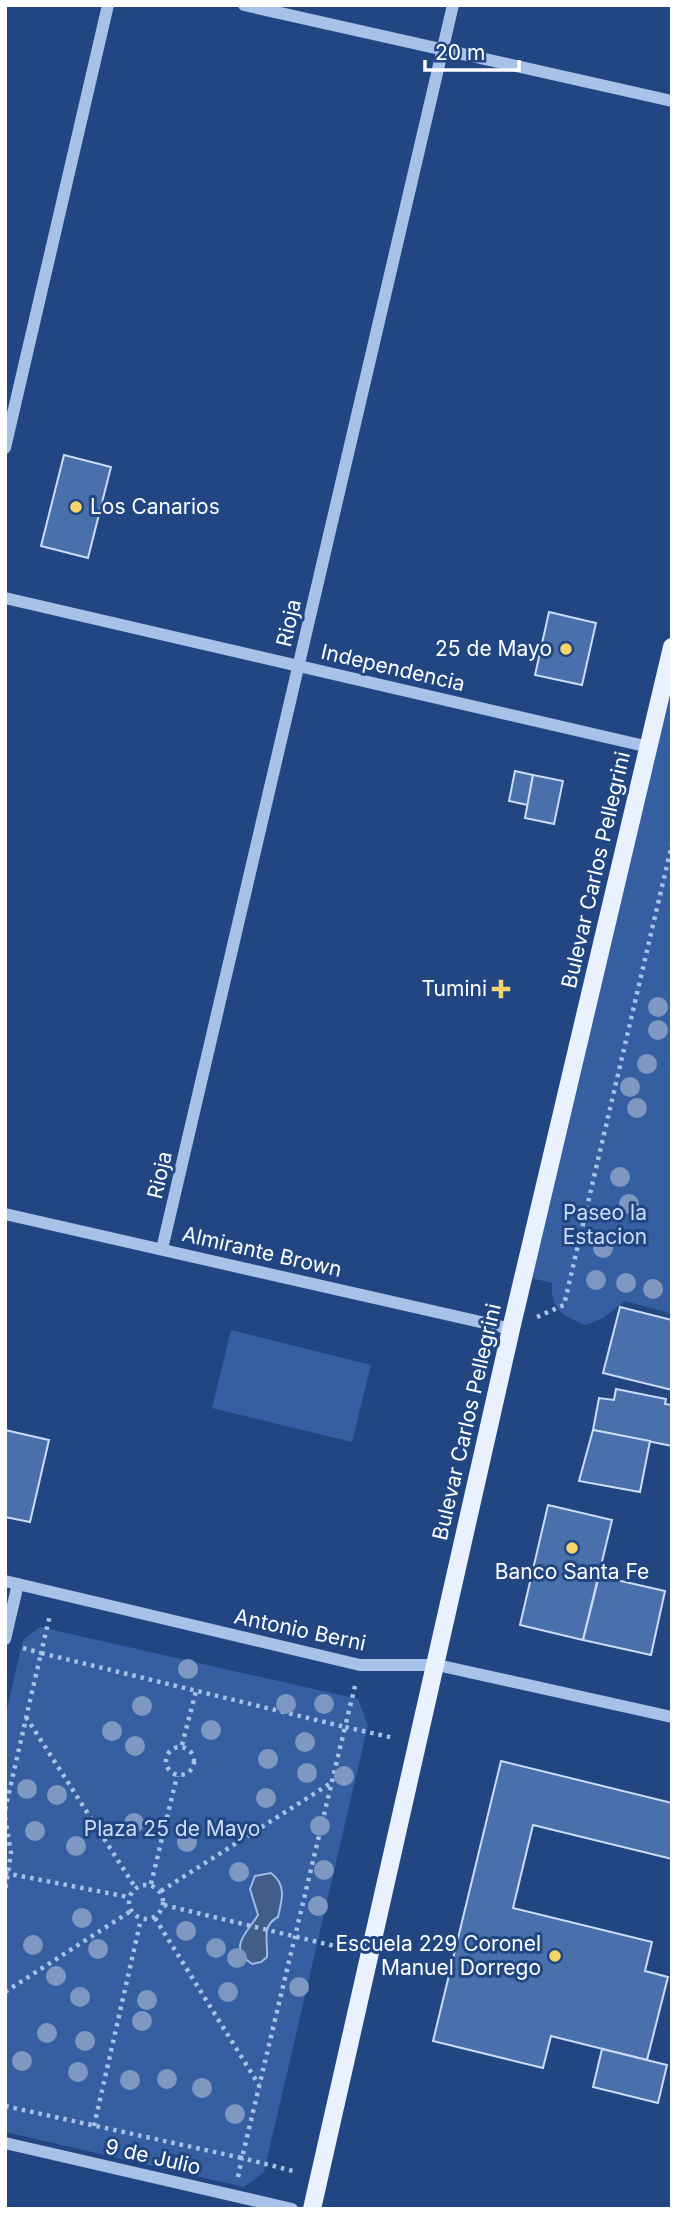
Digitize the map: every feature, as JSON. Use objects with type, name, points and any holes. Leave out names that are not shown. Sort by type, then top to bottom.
[{"type":"main road","name":"Bulevar Carlos Pellegrini","points":[[312,2209],[511,1329],[672,647]]},
{"type":"street","points":[[5,448],[108,5]]},
{"type":"street","points":[[244,5],[672,101]]},
{"type":"street","name":"Rioja","points":[[162,1249],[453,5]]},
{"type":"street","name":"Independencia","points":[[5,598],[649,747]]},
{"type":"street","name":"Almirante Brown","points":[[5,1214],[511,1329]]},
{"type":"street","points":[[9,1642],[12,1583]]},
{"type":"street","name":"Antonio Berni","points":[[12,1583],[360,1665],[437,1665],[672,1717]]},
{"type":"street","name":"9 de Julio","points":[[5,2143],[292,2209]]},
{"type":"path","points":[[511,1329],[564,1306],[672,844]]},
{"type":"path","points":[[5,1810],[55,1593]]},
{"type":"path","points":[[9,1642],[41,1653],[419,1744]]},
{"type":"path","points":[[234,2195],[360,1665]]},
{"type":"path","points":[[182,1745],[196,1691]]},
{"type":"path","points":[[26,1717],[135,1887]]},
{"type":"path","points":[[182,1745],[192,1751],[195,1763],[188,1773],[177,1776],[168,1769],[165,1758],[171,1748],[182,1745]]},
{"type":"path","points":[[151,1885],[177,1776]]},
{"type":"path","points":[[161,1891],[332,1782]]},
{"type":"path","points":[[5,1817],[11,1853],[5,1892]]},
{"type":"path","points":[[8,1873],[128,1897]]},
{"type":"path","points":[[151,1885],[161,1891],[164,1906],[155,1918],[141,1919],[131,1911],[128,1897],[135,1887],[151,1885]]},
{"type":"path","points":[[164,1906],[370,1955]]},
{"type":"path","points":[[5,1993],[131,1911]]},
{"type":"path","points":[[155,1918],[259,2086]]},
{"type":"path","points":[[94,2126],[141,1919]]},
{"type":"path","points":[[5,2106],[242,2158],[319,2178]]},
{"type":"green space","name":"Paseo la Estacion","points":[[672,647],[672,1314],[625,1301],[603,1318],[586,1325],[560,1311],[553,1300],[552,1283],[523,1276]]},
{"type":"green space","points":[[231,1330],[371,1365],[352,1442],[212,1408]]},
{"type":"green space","name":"Plaza 25 de Mayo","points":[[40,1627],[358,1699],[368,1725],[264,2172],[244,2187],[5,2132],[5,1717],[23,1640]]},
{"type":"shaded area","points":[[271,1873],[281,1888],[281,1905],[278,1917],[267,1929],[267,1957],[252,1964],[241,1952],[240,1946],[258,1915],[250,1889],[255,1876]]},
{"type":"building","name":"Los Canarios","points":[[64,455],[111,467],[88,558],[41,546]]},
{"type":"building","name":"25 de Mayo","points":[[549,612],[596,623],[582,685],[535,675]]},
{"type":"building","points":[[515,771],[533,775],[528,805],[509,801]]},
{"type":"building","points":[[533,775],[563,781],[554,824],[525,818]]},
{"type":"building","points":[[620,1307],[672,1320],[672,1390],[603,1373]]},
{"type":"building","points":[[616,1389],[666,1399],[665,1404],[672,1405],[672,1446],[593,1430],[599,1398],[614,1400]]},
{"type":"building","points":[[5,1430],[49,1440],[30,1522],[5,1517]]},
{"type":"building","points":[[593,1430],[650,1441],[640,1492],[579,1481]]},
{"type":"building","name":"Banco Santa Fe","points":[[548,1505],[612,1520],[583,1640],[520,1625]]},
{"type":"building","points":[[599,1576],[665,1591],[651,1655],[583,1640]]},
{"type":"building","points":[[501,1761],[672,1803],[672,1859],[533,1825],[513,1908],[652,1942],[645,1971],[668,1977],[647,2060],[551,2036],[543,2068],[433,2041]]},
{"type":"building","points":[[602,2049],[667,2065],[658,2103],[593,2087]]},
{"type":"place","name":"Los Canarios","points":[[76,507]]},
{"type":"place","name":"25 de Mayo","points":[[566,649]]},
{"type":"place","name":"Tumini","points":[[501,989]]},
{"type":"place","name":"Banco Santa Fe","points":[[572,1548]]},
{"type":"place","name":"Escuela 229 Coronel Manuel Dorrego","points":[[555,1956]]}]
